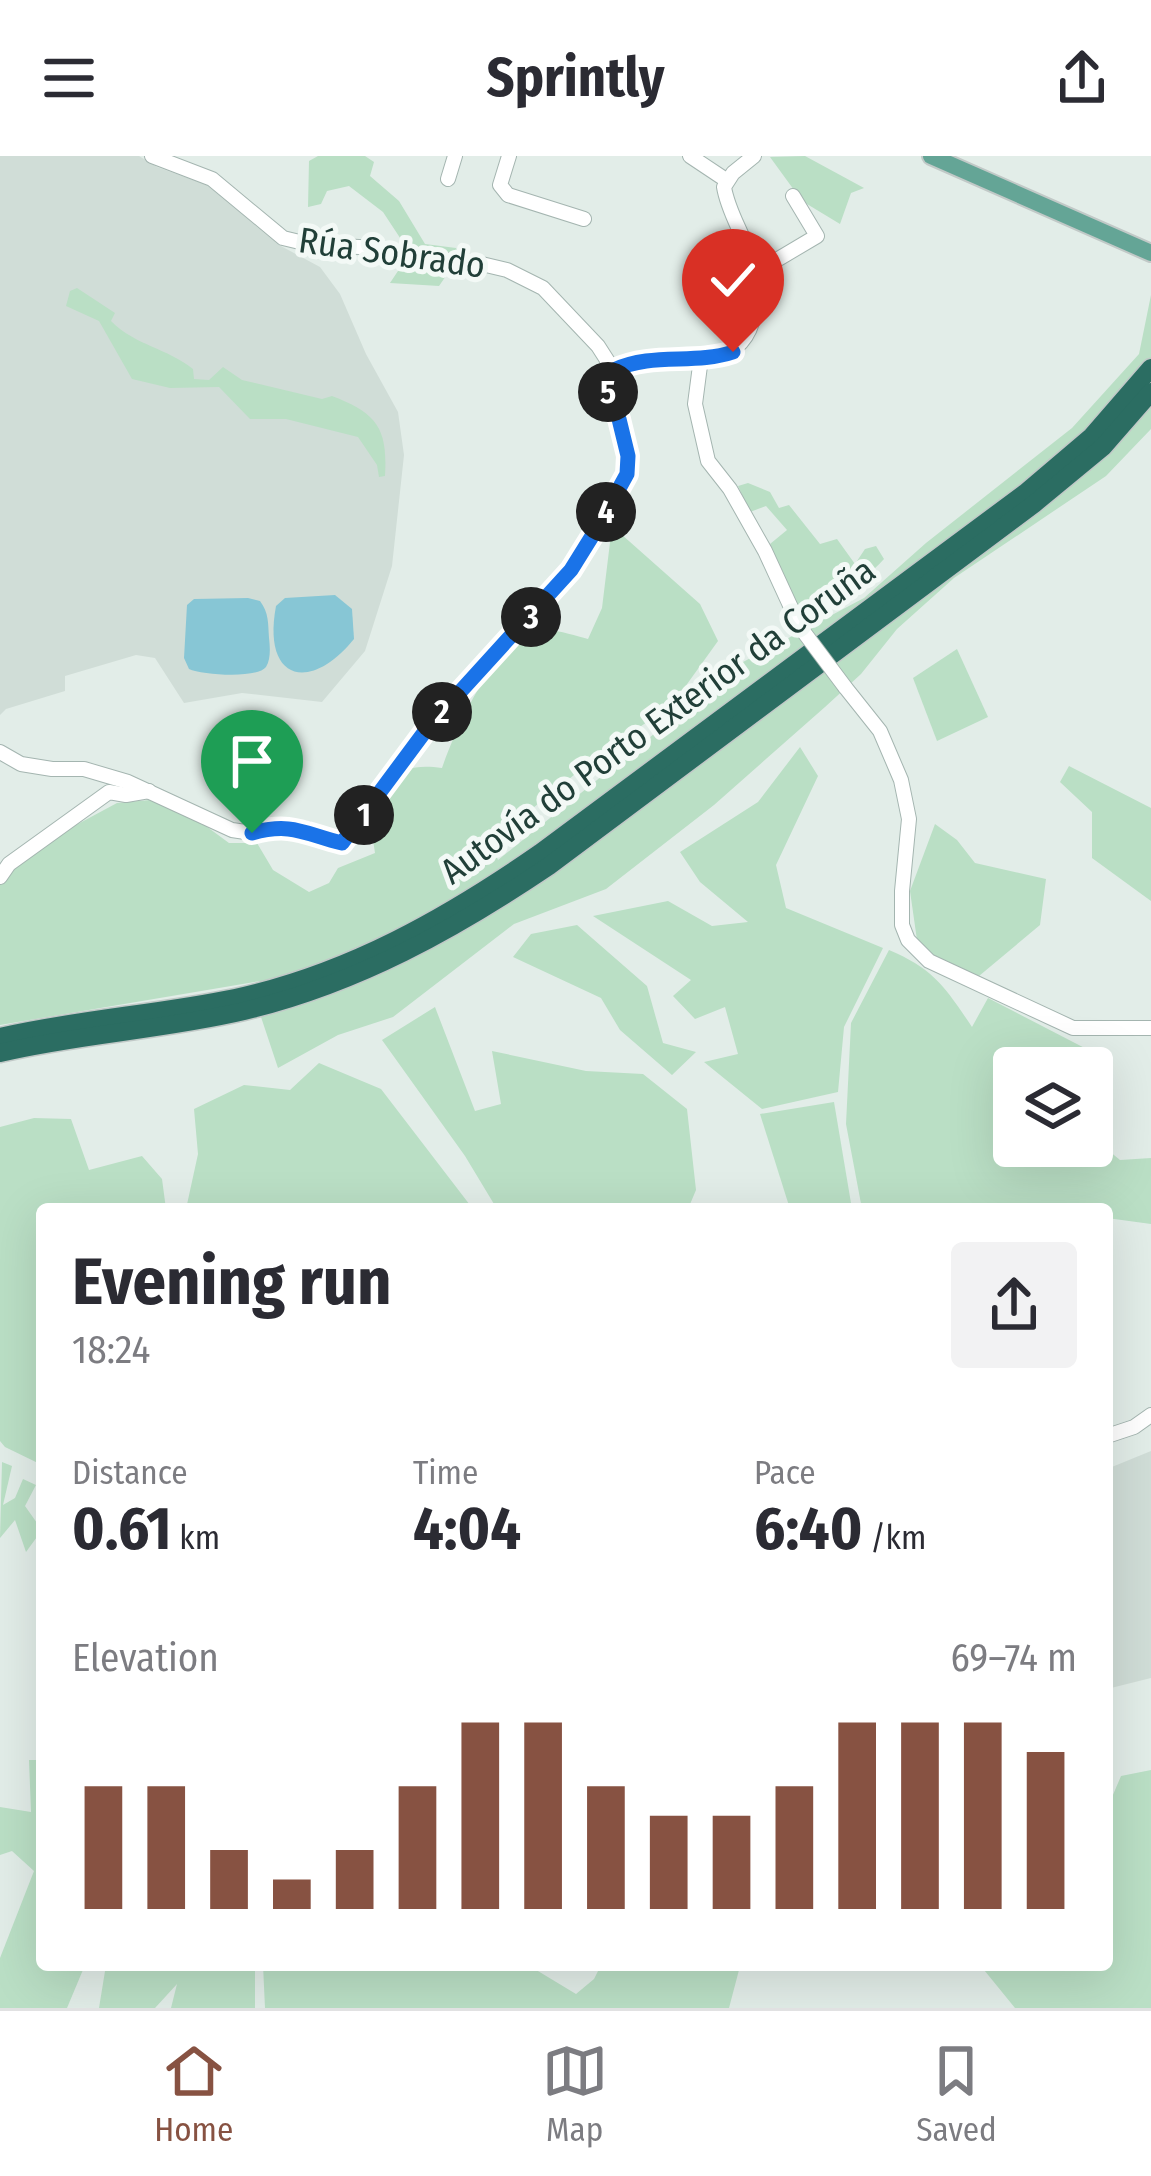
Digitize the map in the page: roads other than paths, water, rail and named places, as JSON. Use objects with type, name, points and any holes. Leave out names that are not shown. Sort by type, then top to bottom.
[{"type":"highway","name":"Autovía do Porto Exterior da Coruña","points":[[0,1037],[149,1015],[259,992],[313,976],[408,937],[460,908],[541,853],[1024,493],[1092,436],[1151,368]]},
{"type":"highway","name":"Autovía do Porto Exterior da Coruña","points":[[0,1053],[262,1006],[414,950],[468,920],[549,866],[1034,504],[1103,447],[1151,392]]},
{"type":"main road","points":[[931,156],[1151,254]]},
{"type":"street","name":"Rúa Sobrado","points":[[152,156],[212,178],[284,238],[507,270],[542,288],[598,346],[614,370]]},
{"type":"street","points":[[448,179],[455,156]]},
{"type":"street","points":[[509,156],[500,184],[508,195],[584,219]]},
{"type":"street","points":[[690,156],[725,180]]},
{"type":"street","points":[[725,180],[754,156]]},
{"type":"street","points":[[0,752],[21,764],[84,769],[149,791],[232,830],[252,833],[278,826],[342,843],[429,726],[571,570],[619,490],[627,474],[628,456],[619,419],[607,397],[614,370],[651,358],[701,358],[733,352],[746,342],[752,327],[751,258],[725,195],[725,180]]},
{"type":"street","points":[[753,274],[818,236],[794,196]]},
{"type":"street","points":[[701,358],[695,404],[708,461],[765,550],[800,627],[880,731],[901,780],[909,819],[902,891],[902,925],[908,940],[928,961],[1073,1028],[1151,1028]]},
{"type":"street","points":[[0,877],[9,864],[109,792],[126,796],[149,791]]},
{"type":"street","points":[[1113,1434],[1151,1415]]},
{"type":"water","points":[[335,595],[352,609],[354,639],[321,667],[293,671],[276,650],[276,606],[285,598]]},
{"type":"water","points":[[194,599],[260,601],[267,614],[270,649],[266,667],[241,674],[189,669],[184,658],[187,605]]}]
